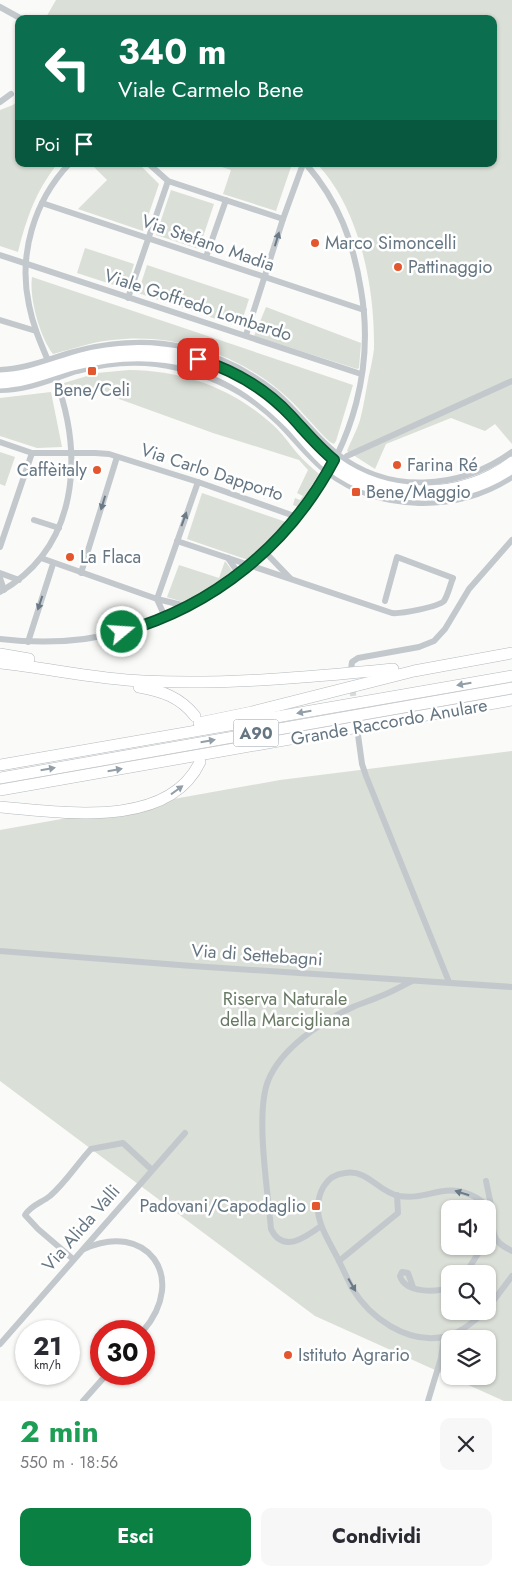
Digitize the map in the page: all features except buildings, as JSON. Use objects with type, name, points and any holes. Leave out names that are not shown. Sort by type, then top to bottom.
[{"type":"highway","points":[[56,756],[104,740],[242,714],[383,678],[512,652]]},
{"type":"highway","points":[[0,654],[124,674],[237,680]]},
{"type":"highway","points":[[0,662],[65,672],[144,681],[183,683],[316,677],[447,664]]},
{"type":"highway","points":[[65,672],[164,693],[183,704],[195,716]]},
{"type":"highway","name":"Grande Raccordo Anulare","points":[[0,765],[512,676]]},
{"type":"highway","name":"Grande Raccordo Anulare","points":[[0,778],[512,688]]},
{"type":"highway","name":"Grande Raccordo Anulare","points":[[0,790],[512,700]]},
{"type":"highway","points":[[0,812],[108,812],[146,805],[166,797],[182,786],[193,775],[200,762]]},
{"type":"highway","points":[[0,808],[45,811]]},
{"type":"street","points":[[0,7],[15,15]]},
{"type":"street","points":[[0,102],[11,94]]},
{"type":"street","points":[[0,578],[2,591],[19,580],[41,558],[59,528],[70,492],[72,476],[71,453],[66,416],[52,370],[36,332],[28,298],[25,264],[32,229],[42,203],[53,183],[66,167]]},
{"type":"street","points":[[152,167],[168,181],[283,219]]},
{"type":"street","points":[[246,335],[266,278],[283,219],[303,167]]},
{"type":"street","points":[[0,639],[28,642],[102,636],[129,630],[165,617],[186,606],[240,574],[265,552],[297,517],[333,464],[351,419],[361,374],[364,349],[364,310],[358,269],[345,226],[319,179],[307,167]]},
{"type":"street","points":[[128,298],[168,181]]},
{"type":"street","points":[[206,257],[226,200]]},
{"type":"street","name":"Via Stefano Madia","points":[[42,203],[364,310]]},
{"type":"street","name":"Viale Goffredo Lombardo","points":[[0,255],[361,374]]},
{"type":"street","points":[[0,320],[36,332]]},
{"type":"street","points":[[0,370],[22,368],[52,370],[85,369],[124,354],[141,343],[174,346],[213,357],[255,378],[288,404],[333,464],[356,466],[404,492],[434,503],[458,500],[488,490],[512,477]]},
{"type":"street","points":[[0,384],[30,380],[86,356],[124,354],[171,359],[194,364],[242,386],[274,409],[349,478],[367,486],[383,491],[433,496],[458,493],[492,481],[512,469]]},
{"type":"street","points":[[0,377],[52,370]]},
{"type":"street","points":[[0,390],[27,388],[52,370]]},
{"type":"street","points":[[347,456],[512,381]]},
{"type":"street","points":[[274,409],[288,404]]},
{"type":"street","name":"Via Carlo Dapporto","points":[[0,442],[32,453],[99,453],[117,457],[198,482],[297,517]]},
{"type":"street","points":[[404,492],[432,483],[460,478],[494,464],[512,452]]},
{"type":"street","points":[[0,546],[32,453]]},
{"type":"street","name":"Via Carlo Dapporto","points":[[81,573],[117,457]]},
{"type":"street","points":[[404,492],[458,486],[487,476],[512,460]]},
{"type":"street","points":[[165,617],[157,599],[198,482]]},
{"type":"street","points":[[34,520],[59,528]]},
{"type":"street","points":[[351,668],[352,662],[358,658],[419,647],[434,641],[445,629],[469,589],[512,540]]},
{"type":"street","points":[[176,541],[396,613],[440,604],[445,598],[453,578],[398,557],[385,601]]},
{"type":"street","points":[[265,552],[290,579]]},
{"type":"street","points":[[228,557],[240,574]]},
{"type":"street","points":[[41,558],[53,564],[157,599],[186,606]]},
{"type":"street","points":[[28,642],[53,564]]},
{"type":"street","points":[[0,573],[19,580]]},
{"type":"street","points":[[358,735],[362,764],[366,776],[449,982]]},
{"type":"street","name":"Via di Settebagni","points":[[0,951],[512,987]]},
{"type":"street","points":[[386,979],[386,994]]},
{"type":"street","points":[[321,1226],[301,1240],[289,1242],[278,1238],[271,1230],[263,1129],[263,1107],[267,1083],[276,1066],[303,1037],[352,1008],[414,980]]},
{"type":"street","name":"Via Alida Valli","points":[[0,1344],[185,1133]]},
{"type":"street","points":[[73,1259],[38,1229],[25,1215],[30,1208],[54,1192],[92,1148],[123,1143],[152,1170]]},
{"type":"street","points":[[441,1337],[428,1338],[410,1335],[388,1324],[366,1306],[353,1288],[321,1226],[318,1208],[321,1192],[326,1183],[337,1174],[347,1172],[360,1174],[384,1190],[397,1195],[415,1196],[442,1190],[455,1190],[479,1200]]},
{"type":"street","points":[[486,1181],[490,1200]]},
{"type":"street","points":[[339,1261],[398,1213],[397,1195]]},
{"type":"street","points":[[496,1236],[499,1242],[512,1251]]},
{"type":"street","points":[[81,1250],[98,1243],[120,1242],[139,1247],[156,1260],[161,1272],[163,1290],[152,1320]]},
{"type":"street","points":[[496,1299],[512,1276]]},
{"type":"street","points":[[413,1287],[432,1292],[441,1290]]},
{"type":"street","points":[[457,1330],[474,1320]]},
{"type":"street","points":[[428,1401],[441,1358]]},
{"type":"street","points":[[83,1401],[97,1385]]},
{"type":"green space","points":[[56,0],[512,0],[512,444],[495,424],[485,431],[451,418],[386,444],[375,469],[347,451],[360,420],[374,349],[372,301],[362,250],[354,226],[332,182],[320,167],[497,167],[497,15],[47,15]]},
{"type":"green space","points":[[15,103],[15,167],[55,167],[43,185],[33,206],[18,252],[0,246],[0,110]]},
{"type":"green space","points":[[94,167],[142,167],[159,184],[143,231],[78,209],[107,180]]},
{"type":"green space","points":[[222,167],[291,167],[276,211],[223,194],[231,170]]},
{"type":"green space","points":[[171,190],[214,204],[199,249],[156,235]]},
{"type":"green space","points":[[85,248],[134,264],[126,289],[77,273]]},
{"type":"green space","points":[[147,265],[249,299],[240,327],[138,293]]},
{"type":"green space","points":[[32,277],[353,385],[336,441],[334,444],[330,442],[288,398],[270,383],[250,370],[206,350],[183,343],[135,338],[97,342],[53,354],[48,347],[36,317],[32,296]]},
{"type":"green space","points":[[266,307],[361,343],[359,368],[357,369],[254,336]]},
{"type":"green space","points":[[129,370],[149,371],[187,378],[223,391],[256,411],[282,434],[299,456],[319,474],[298,507],[293,505],[295,498],[300,500],[303,496],[297,493],[308,470],[299,460],[213,433],[97,391],[68,398],[64,383],[97,373]]},
{"type":"green space","points":[[51,392],[62,447],[37,448],[0,436],[0,398]]},
{"type":"green space","points":[[0,452],[15,457],[5,486],[0,484]]},
{"type":"green space","points":[[202,493],[286,522],[269,542],[248,560],[187,539]]},
{"type":"green space","points":[[225,561],[234,573],[186,603],[167,597],[179,565],[219,578]]},
{"type":"green space","name":"Riserva Naturale della Marcigliana","points":[[512,751],[512,1401],[504,1401],[468,1385],[496,1385],[496,1330],[441,1330],[441,1373],[315,1316],[0,1081],[0,830],[280,780]]},
{"type":"tunnel","points":[[351,672],[354,704]]},
{"type":"place","name":"Marco Simoncelli","points":[[315,243]]},
{"type":"place","name":"Pattinaggio","points":[[398,267]]},
{"type":"place","name":"Bene/Celi","points":[[92,371]]},
{"type":"place","name":"Farina Ré","points":[[397,465]]},
{"type":"place","name":"Caffèitaly","points":[[97,470]]},
{"type":"place","name":"Bene/Maggio","points":[[356,492]]},
{"type":"place","name":"La Flaca","points":[[70,557]]},
{"type":"place","name":"Padovani/Capodaglio","points":[[316,1206]]},
{"type":"place","name":"Istituto Agrario","points":[[288,1355]]},
{"type":"route","points":[[122,632],[165,617],[210,594],[243,571],[261,556],[291,525],[334,460],[315,444],[273,398],[230,371],[216,364],[198,359]]}]
